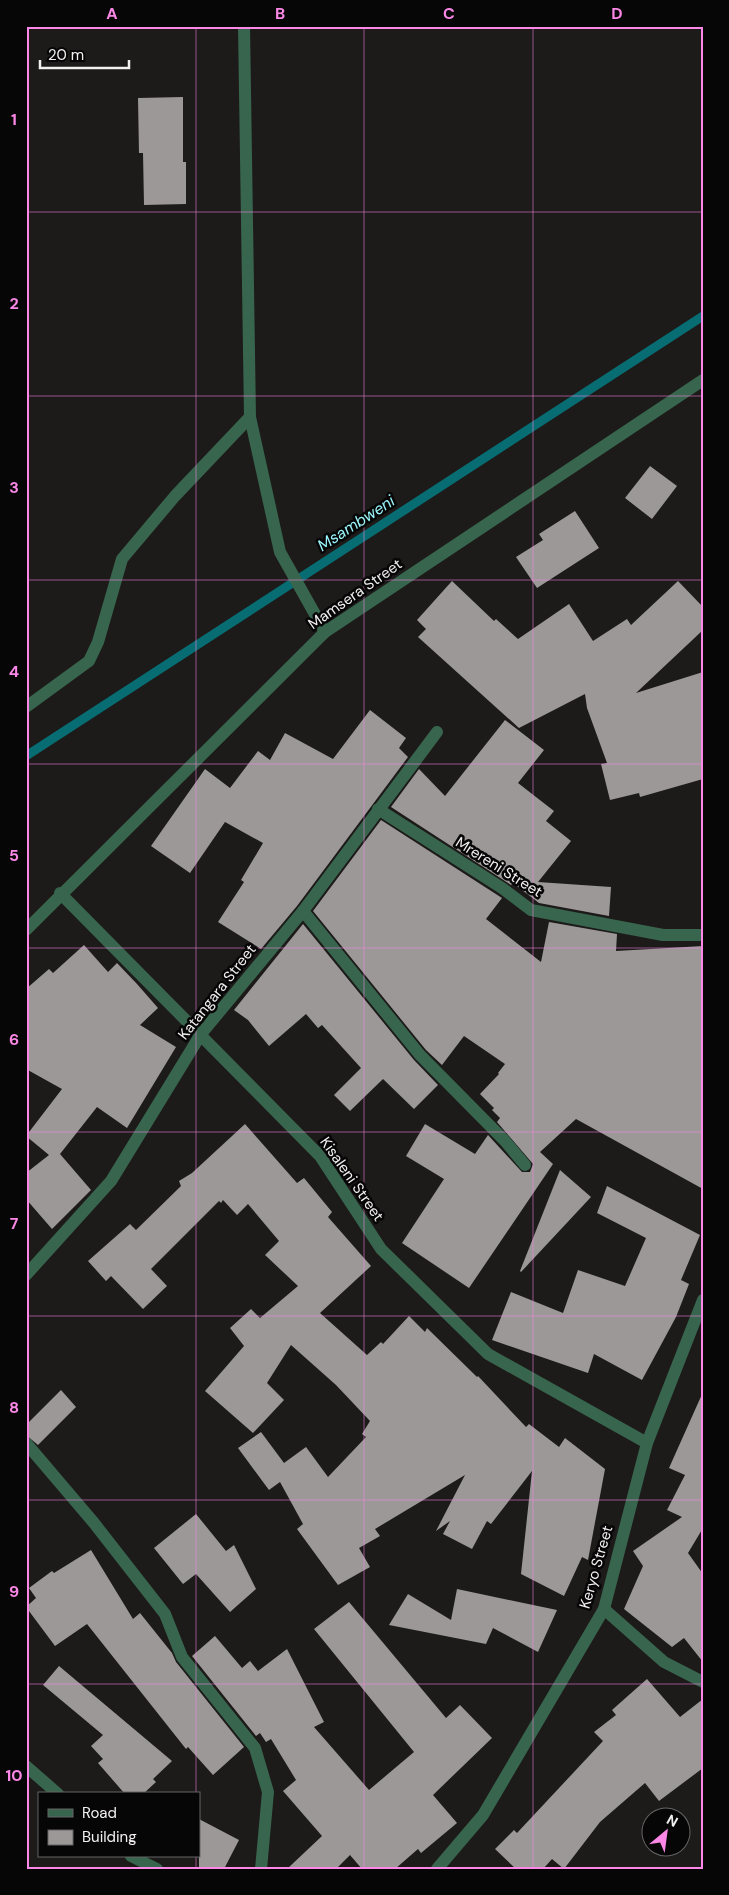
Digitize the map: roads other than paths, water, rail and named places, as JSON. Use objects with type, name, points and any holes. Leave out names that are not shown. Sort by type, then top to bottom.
[{"type":"street","points":[[244,26],[250,417],[280,552],[324,632]]},
{"type":"street","name":"Mamsera Street","points":[[26,930],[60,893],[324,632],[703,380]]},
{"type":"street","points":[[26,707],[89,660],[98,642],[122,558],[175,496],[250,417]]},
{"type":"street","name":"Katangara Street","points":[[26,1275],[111,1181],[201,1034],[303,911],[437,732]]},
{"type":"street","name":"Mrereni Street","points":[[378,810],[502,888],[531,910],[663,935],[703,935]]},
{"type":"street","name":"Kisaleni Street","points":[[60,893],[320,1156],[381,1249],[488,1354],[647,1443]]},
{"type":"street","points":[[303,911],[420,1055],[505,1140],[525,1165]]},
{"type":"street","name":"Keryo Street","points":[[437,1869],[483,1815],[604,1609],[647,1443],[703,1300]]},
{"type":"street","points":[[26,1443],[94,1523],[165,1614],[182,1658],[255,1748],[268,1792],[261,1869]]},
{"type":"street","points":[[604,1609],[664,1662],[703,1682]]},
{"type":"street","points":[[26,1766],[56,1792]]},
{"type":"street","points":[[135,1858],[157,1869]]},
{"type":"waterway","name":"Msambweni","points":[[26,756],[703,316]]}]
